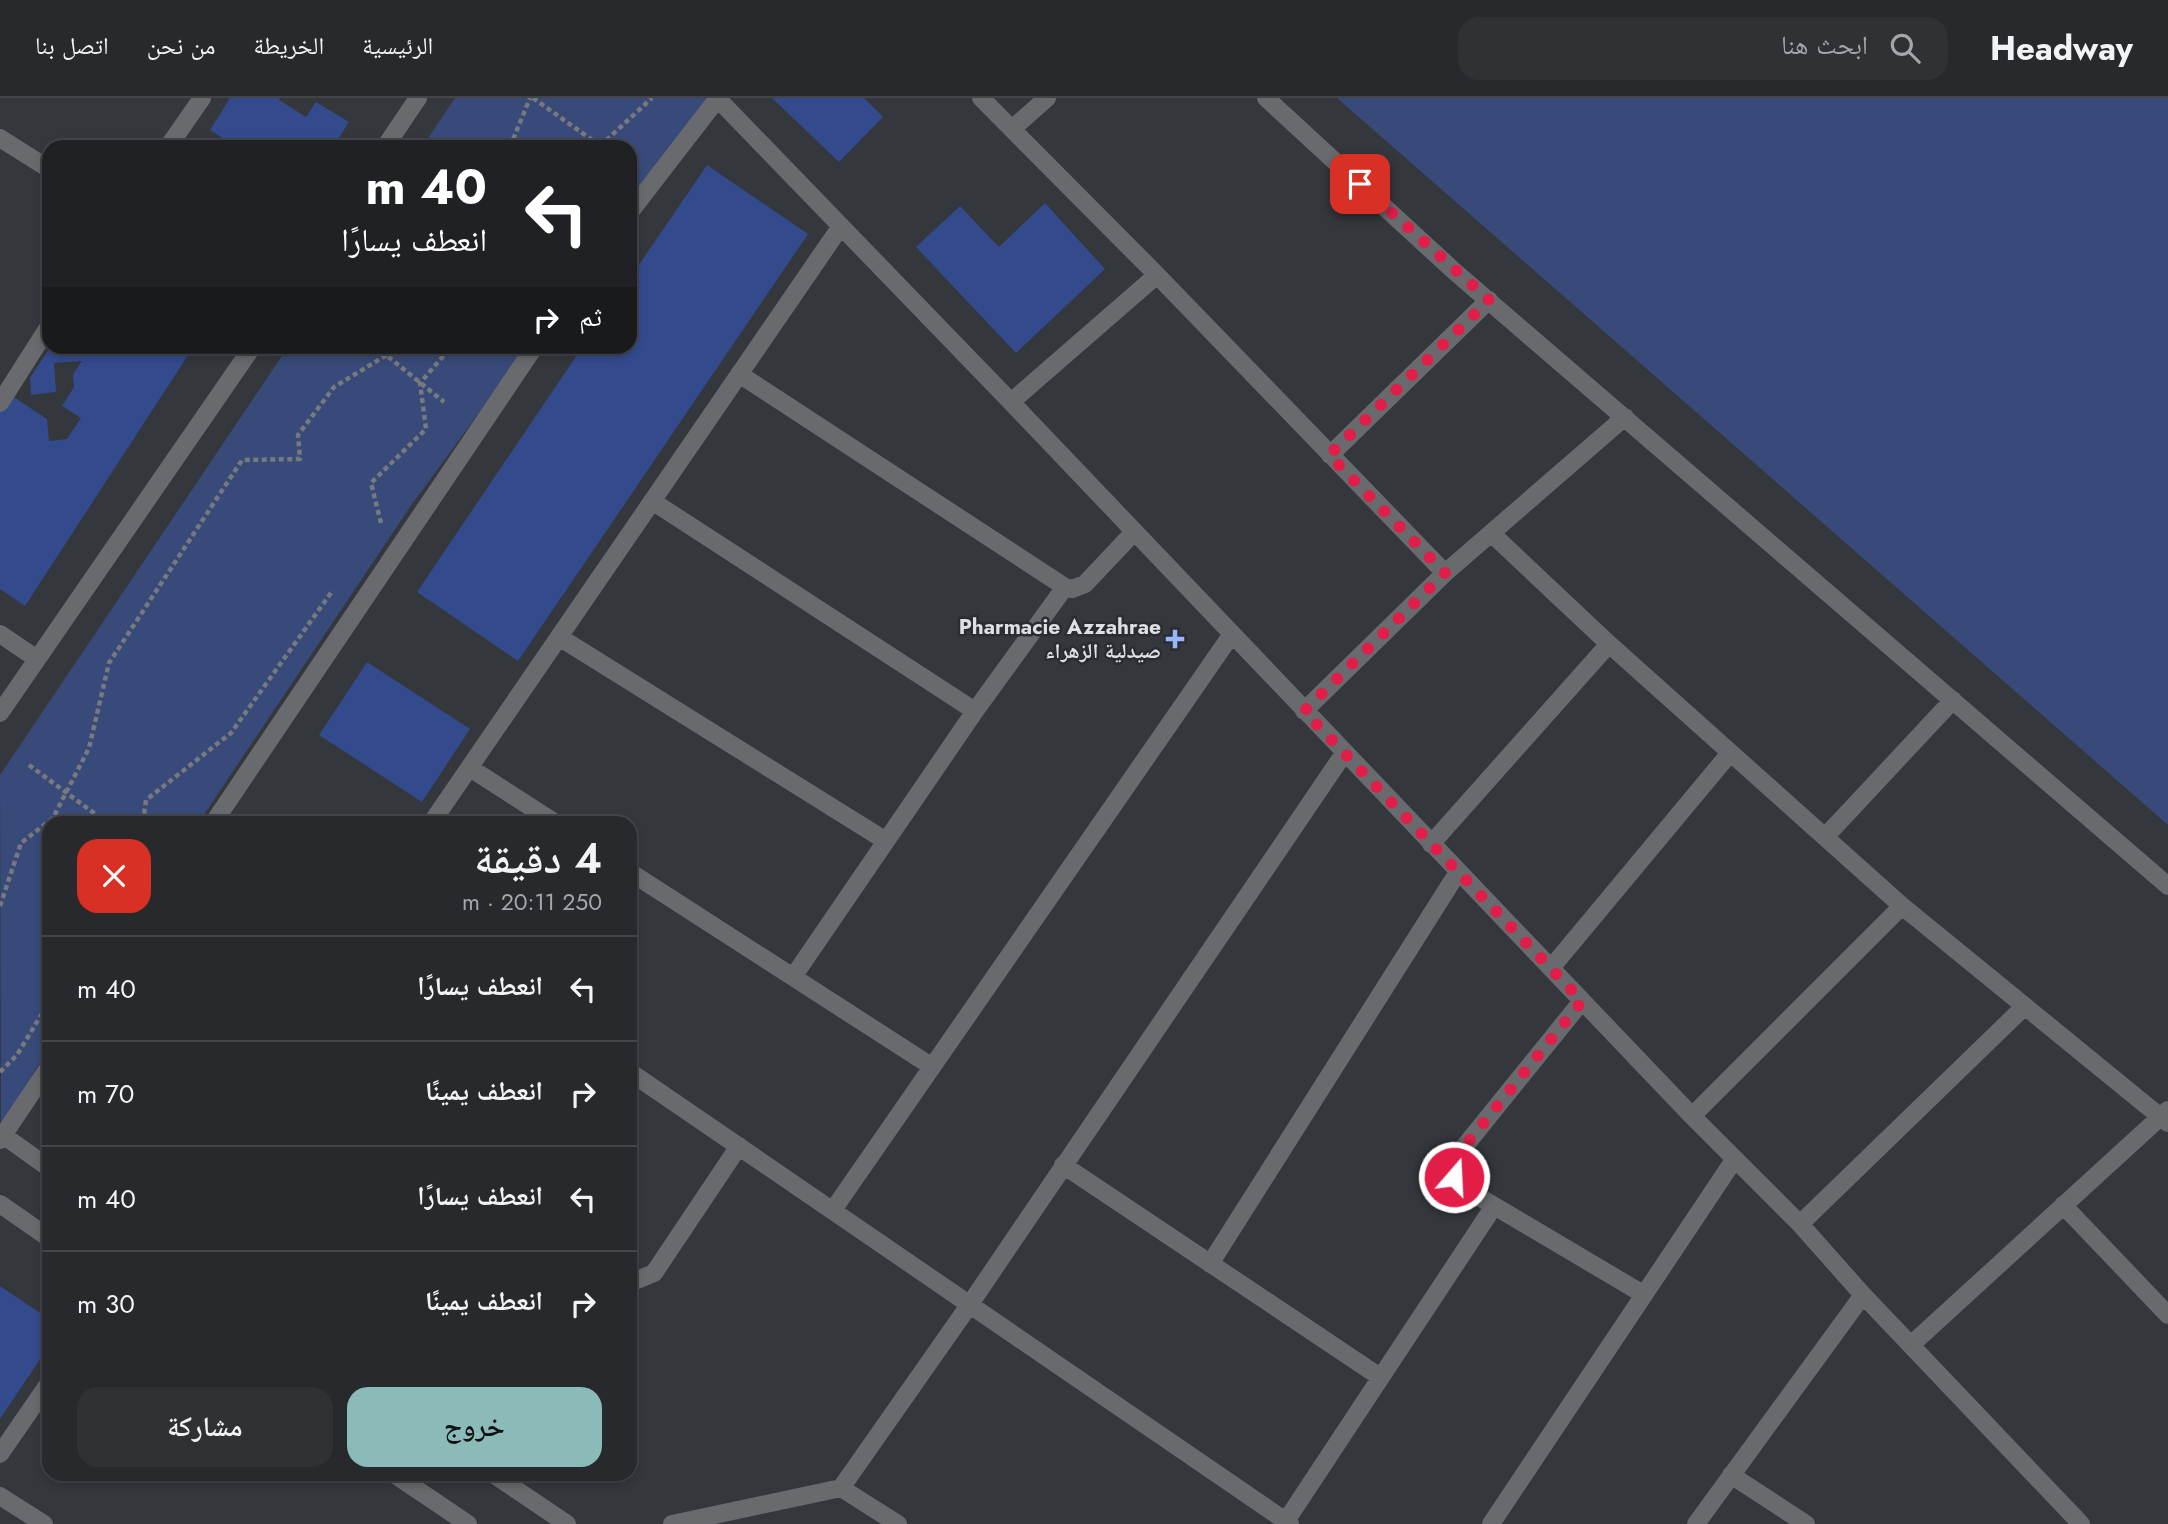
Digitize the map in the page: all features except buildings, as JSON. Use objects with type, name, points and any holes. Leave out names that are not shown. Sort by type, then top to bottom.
[{"type":"street","points":[[173,140],[202,98]]},
{"type":"street","points":[[390,140],[418,98]]},
{"type":"street","points":[[637,203],[718,98],[1734,1160],[1800,1224],[1863,1295],[2081,1524]]},
{"type":"street","points":[[981,98],[1157,275],[1445,573]]},
{"type":"street","points":[[1012,128],[1047,98]]},
{"type":"street","points":[[1266,98],[1489,300],[2168,886]]},
{"type":"street","points":[[0,138],[42,165]]},
{"type":"street","points":[[436,816],[841,226]]},
{"type":"street","points":[[1011,402],[1157,275]]},
{"type":"street","points":[[1329,455],[1489,300]]},
{"type":"street","points":[[2,396],[42,336]]},
{"type":"street","points":[[0,713],[247,354]]},
{"type":"street","points":[[218,816],[530,354]]},
{"type":"street","points":[[739,374],[1065,587],[1078,588],[1084,584],[1134,532]]},
{"type":"street","points":[[1304,711],[1445,573],[1625,417]]},
{"type":"street","points":[[652,501],[975,710]]},
{"type":"street","points":[[1491,533],[1609,644],[1902,906],[2024,1007],[2166,1117],[2063,1205],[1912,1344]]},
{"type":"street","points":[[793,977],[975,710],[1065,587]]},
{"type":"street","points":[[0,634],[37,659]]},
{"type":"street","points":[[833,1210],[1232,635]]},
{"type":"street","points":[[559,637],[886,841]]},
{"type":"street","points":[[1432,844],[1609,644]]},
{"type":"street","points":[[1825,837],[1953,700]]},
{"type":"street","points":[[673,1524],[841,1488],[970,1304],[1345,752]]},
{"type":"street","points":[[1551,968],[1730,753]]},
{"type":"street","points":[[470,768],[545,816]]},
{"type":"street","points":[[1210,1264],[1458,872]]},
{"type":"street","points":[[637,877],[931,1066]]},
{"type":"street","points":[[1692,1116],[1902,906]]},
{"type":"street","points":[[1582,1001],[1464,1147],[1453,1170],[1458,1183],[1643,1294]]},
{"type":"street","points":[[1800,1224],[2024,1007]]},
{"type":"street","points":[[42,1077],[1,1136],[42,1163]]},
{"type":"street","points":[[637,1077],[1288,1522],[1380,1377],[1494,1206]]},
{"type":"street","points":[[637,1282],[654,1273],[739,1146]]},
{"type":"street","points":[[1491,1524],[1734,1160]]},
{"type":"street","points":[[1063,1165],[1380,1377]]},
{"type":"street","points":[[0,1204],[42,1233]]},
{"type":"street","points":[[2063,1205],[2168,1315]]},
{"type":"street","points":[[1696,1524],[1863,1295]]},
{"type":"street","points":[[0,1454],[42,1392]]},
{"type":"street","points":[[1731,1475],[1806,1524]]},
{"type":"street","points":[[404,1481],[468,1524]]},
{"type":"street","points":[[503,1481],[567,1524]]},
{"type":"street","points":[[841,1488],[898,1524]]},
{"type":"street","points":[[0,1496],[44,1524]]},
{"type":"path","points":[[513,140],[532,98],[591,140]]},
{"type":"path","points":[[608,140],[652,98]]},
{"type":"path","points":[[54,816],[89,748],[109,663],[242,460],[300,459],[298,435],[334,387],[389,354]]},
{"type":"path","points":[[381,523],[371,482],[426,429],[420,383],[445,354]]},
{"type":"path","points":[[386,356],[444,402]]},
{"type":"path","points":[[144,816],[146,800],[231,733],[333,590]]},
{"type":"path","points":[[29,765],[98,816]]},
{"type":"path","points":[[0,906],[21,843],[42,827]]},
{"type":"path","points":[[0,1072],[17,1055],[42,1014]]},
{"type":"shaded area","points":[[455,98],[706,99],[637,194],[637,140],[427,140]]},
{"type":"shaded area","points":[[1337,98],[2168,98],[2168,825]]},
{"type":"shaded area","points":[[283,354],[522,354],[410,507],[203,816],[42,816],[42,1059],[1,1126],[0,775]]},
{"type":"place","name":"Pharmacie Azzahrae صيدلية الزهراء","points":[[1175,639]]},
{"type":"route","points":[[1360,184],[1489,300],[1329,455],[1445,573],[1304,711],[1582,1001],[1464,1147],[1455,1161],[1454,1177]]}]
